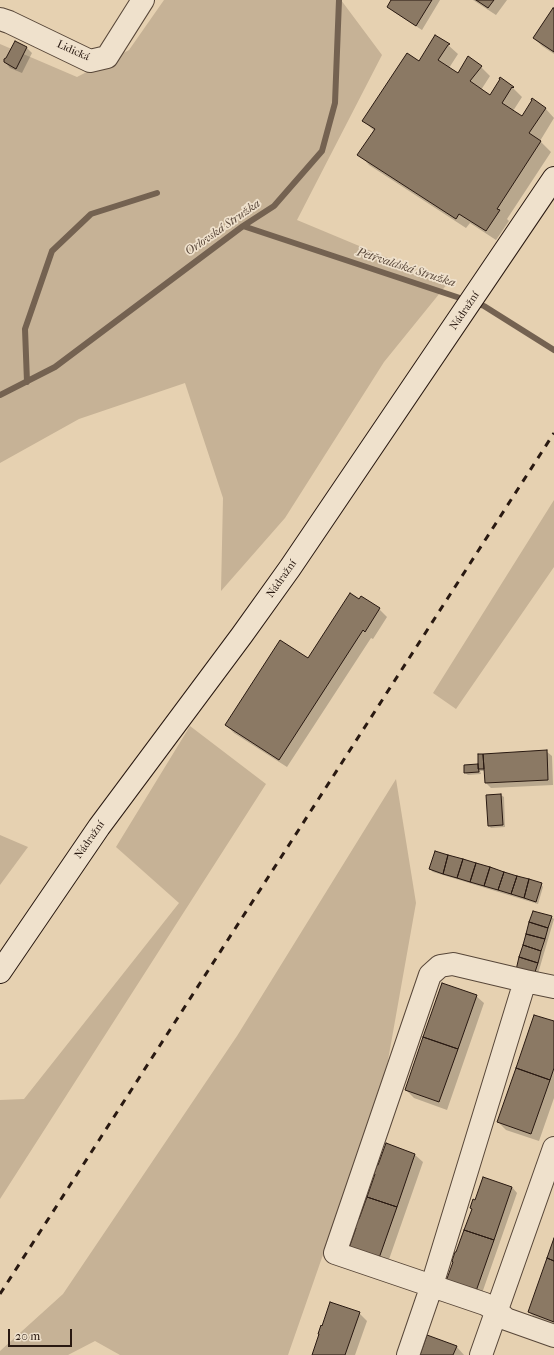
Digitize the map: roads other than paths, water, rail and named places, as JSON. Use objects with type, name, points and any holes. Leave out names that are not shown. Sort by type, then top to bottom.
[{"type":"street","name":"Lidická","points":[[0,19],[90,61],[107,57],[143,0]]},
{"type":"street","name":"Nádražní","points":[[0,972],[99,827],[290,568],[554,178]]},
{"type":"street","points":[[554,987],[453,964],[440,966],[430,975],[335,1253],[485,1304],[497,1311],[506,1319],[554,1336]]},
{"type":"street","points":[[408,1355],[432,1285],[525,981]]},
{"type":"street","points":[[481,1355],[554,1148]]},
{"type":"waterway","name":"Orlovská Stružka","points":[[0,395],[55,367],[243,226],[274,206],[322,151],[335,103],[339,0]]},
{"type":"waterway","points":[[27,382],[25,329],[52,251],[91,214],[157,193]]},
{"type":"waterway","name":"Petřvaldská Stružka","points":[[243,226],[484,306],[554,350]]},
{"type":"railway","points":[[0,1294],[554,433]]}]
